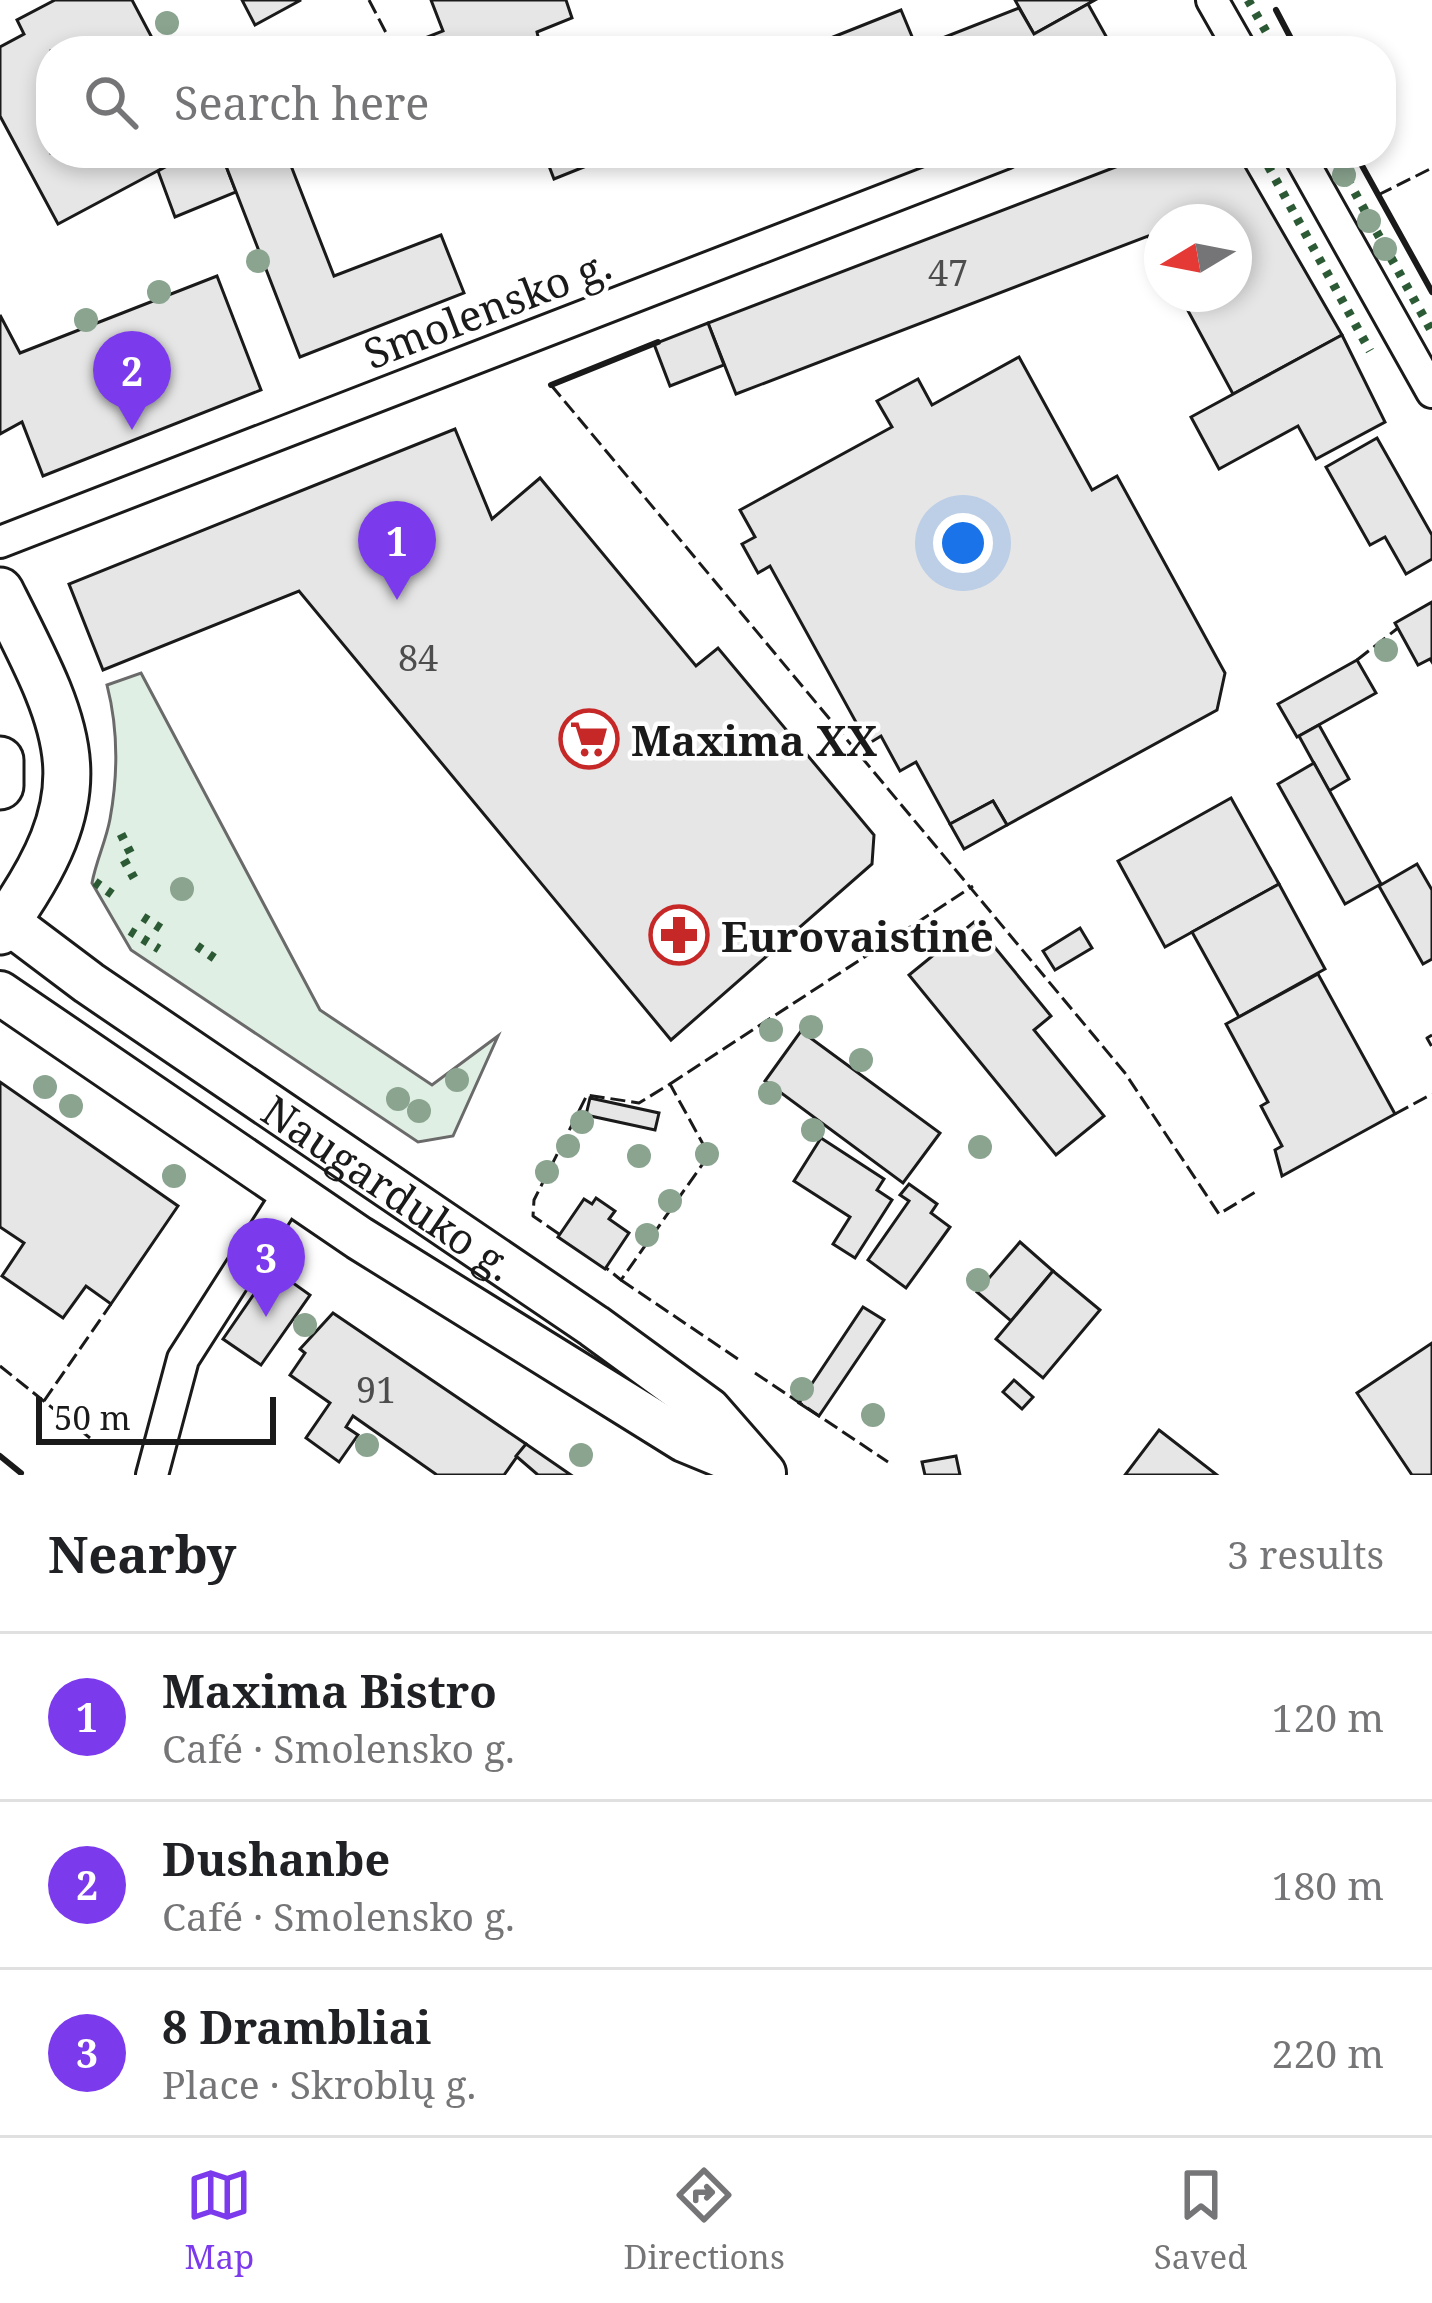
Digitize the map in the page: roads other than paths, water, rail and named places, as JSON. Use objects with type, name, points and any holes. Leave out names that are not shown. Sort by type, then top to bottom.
[{"type":"main road","points":[[0,591],[58,711],[69,753],[69,796],[60,827],[2,923]]},
{"type":"main road","points":[[0,760],[0,786]]},
{"type":"main road","name":"Naugarduko g.","points":[[2,923],[690,1396],[765,1474]]},
{"type":"main road","name":"Naugarduko g.","points":[[0,993],[289,1193],[684,1440],[765,1474]]},
{"type":"street","points":[[1212,0],[1232,36]]},
{"type":"street","name":"Smolensko g.","points":[[0,542],[966,168]]},
{"type":"street","points":[[1306,168],[1432,392]]},
{"type":"street","points":[[152,1475],[183,1359],[289,1193]]},
{"type":"place","name":"Dushanbe","points":[[132,430]]},
{"type":"place","name":"Maxima Bistro","points":[[397,600]]},
{"type":"place","name":"Maxima XX","points":[[589,739]]},
{"type":"place","name":"Eurovaistinė","points":[[679,935]]},
{"type":"place","name":"8 Drambliai","points":[[266,1317]]}]
